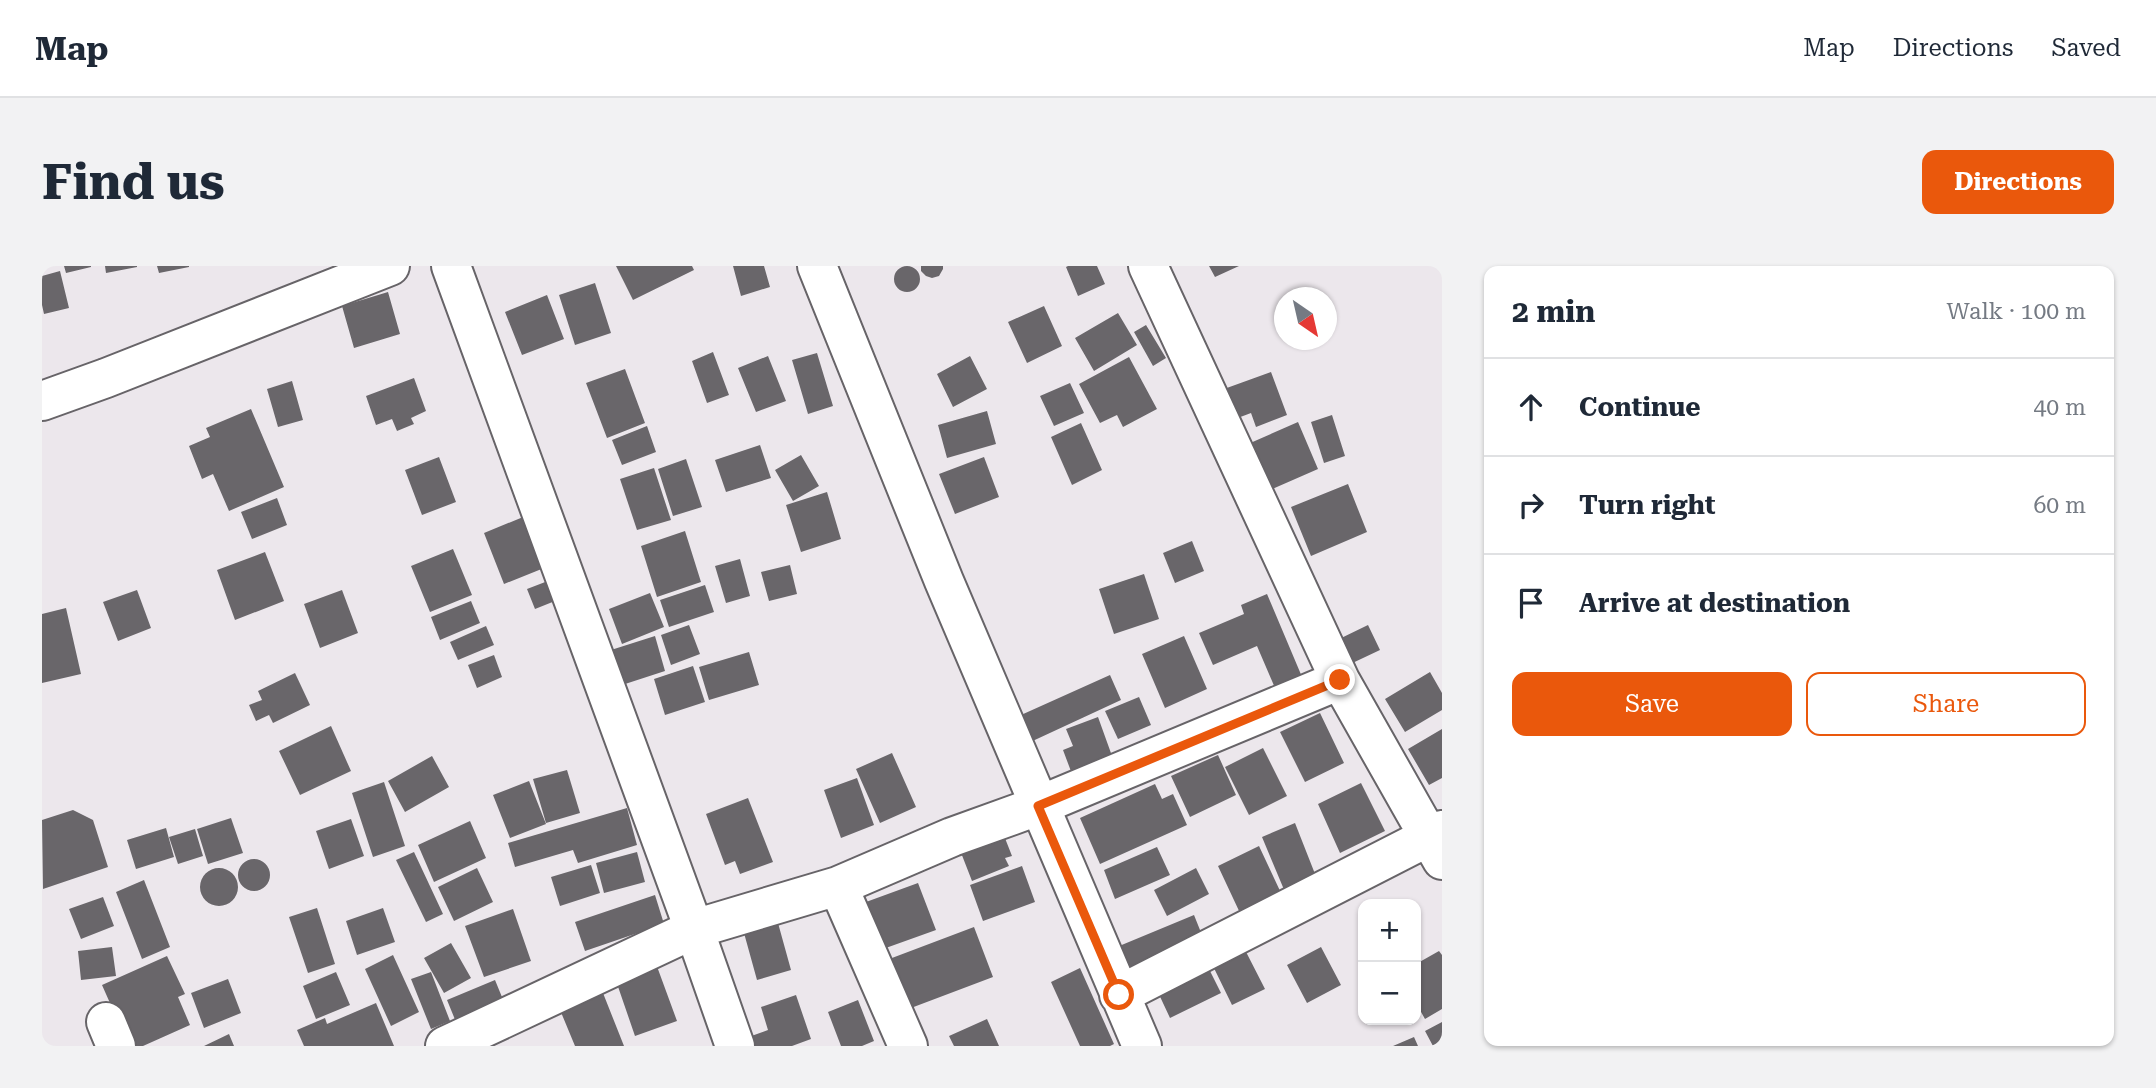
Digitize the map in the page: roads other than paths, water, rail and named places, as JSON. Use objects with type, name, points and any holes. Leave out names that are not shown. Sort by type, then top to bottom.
[{"type":"street","points":[[42,401],[390,266]]},
{"type":"street","points":[[451,266],[735,1046]]},
{"type":"street","points":[[817,266],[944,581],[1142,1046]]},
{"type":"street","points":[[1119,995],[1438,843],[1340,680],[1148,266]]},
{"type":"street","points":[[445,1046],[694,929],[838,886],[1340,680]]},
{"type":"street","points":[[838,886],[908,1046]]}]
